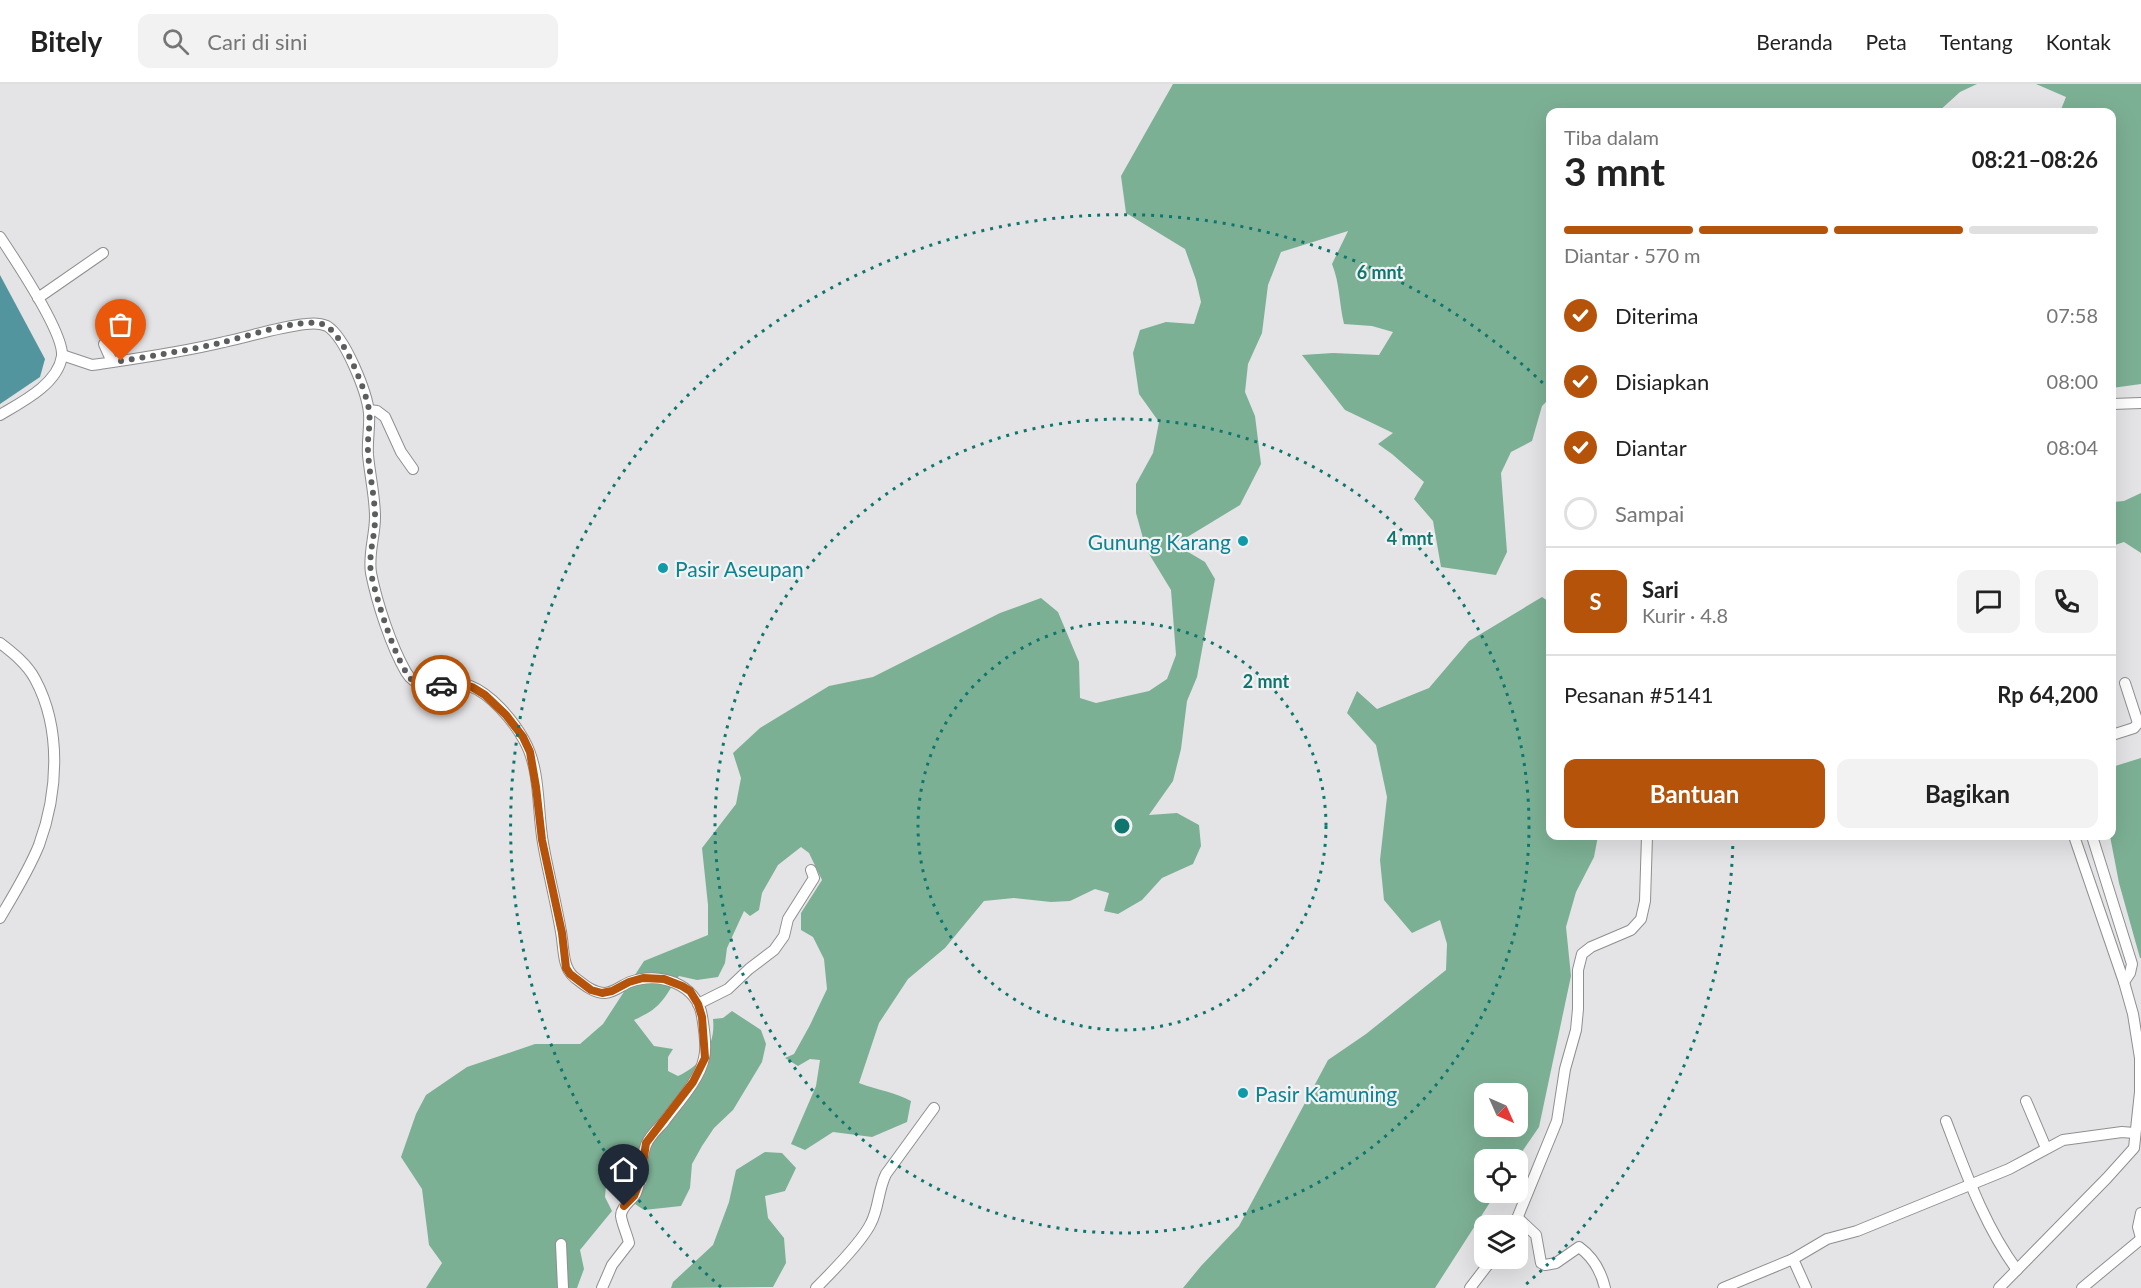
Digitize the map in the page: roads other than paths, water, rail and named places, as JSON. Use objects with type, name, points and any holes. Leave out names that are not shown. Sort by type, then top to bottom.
[{"type":"street","points":[[0,237],[53,326],[62,355],[56,371],[46,383],[0,415]]},
{"type":"street","points":[[38,298],[103,253]]},
{"type":"street","points":[[62,355],[92,365],[224,342],[269,330],[305,324],[321,324],[332,330],[349,356],[369,410],[368,451],[375,514],[370,560],[371,573],[386,626],[406,672],[417,684],[461,684],[472,687],[485,695],[506,715],[523,737],[533,763],[542,840],[562,933],[566,968],[570,974],[591,990],[602,993],[643,978],[664,979],[690,991],[698,1004],[702,1017],[705,1058],[693,1082],[646,1143],[641,1178],[634,1196],[622,1211],[629,1242],[612,1265],[602,1288]]},
{"type":"street","points":[[104,344],[112,362]]},
{"type":"street","points":[[2116,404],[2141,403]]},
{"type":"street","points":[[369,410],[377,411],[385,417],[400,452],[413,470]]},
{"type":"street","points":[[0,643],[24,664],[41,692],[53,738],[55,771],[50,804],[39,845],[0,918]]},
{"type":"street","points":[[2116,734],[2134,728],[2138,723],[2125,683]]},
{"type":"street","points":[[1519,1215],[1557,1121],[1565,1070],[1576,1030],[1578,970],[1582,954],[1591,947],[1630,930],[1641,919],[1645,901],[1647,840]]},
{"type":"street","points":[[1999,1288],[2132,1152],[2137,1140],[2141,1058],[2133,1014],[2075,840]]},
{"type":"street","points":[[2093,840],[2132,964],[2130,973],[2124,982]]},
{"type":"street","points":[[698,1004],[728,989],[774,950],[784,936],[788,919],[814,878],[811,870]]},
{"type":"street","points":[[2026,1101],[2046,1148]]},
{"type":"street","points":[[816,1288],[865,1234],[872,1222],[886,1174],[934,1108]]},
{"type":"street","points":[[1946,1121],[1999,1245],[2017,1270]]},
{"type":"street","points":[[1723,1288],[1735,1286],[1793,1259],[1827,1239],[1857,1231],[2025,1162],[2046,1148],[2072,1137],[2137,1140]]},
{"type":"street","points":[[2082,1288],[2141,1239],[2138,1227],[2141,1213]]},
{"type":"street","points":[[1528,1230],[1536,1235],[1541,1263],[1545,1265],[1556,1263],[1579,1247],[1587,1253],[1600,1271],[1605,1288]]},
{"type":"street","points":[[561,1244],[563,1288]]},
{"type":"street","points":[[1793,1259],[1806,1288]]},
{"type":"street","points":[[1470,1288],[1485,1269]]},
{"type":"water","points":[[0,275],[45,359],[40,377],[0,404]]},
{"type":"place","name":"Gunung Karang","points":[[1243,541]]},
{"type":"place","name":"Pasir Aseupan","points":[[663,568]]},
{"type":"place","name":"Pasir Kamuning","points":[[1243,1093]]}]
